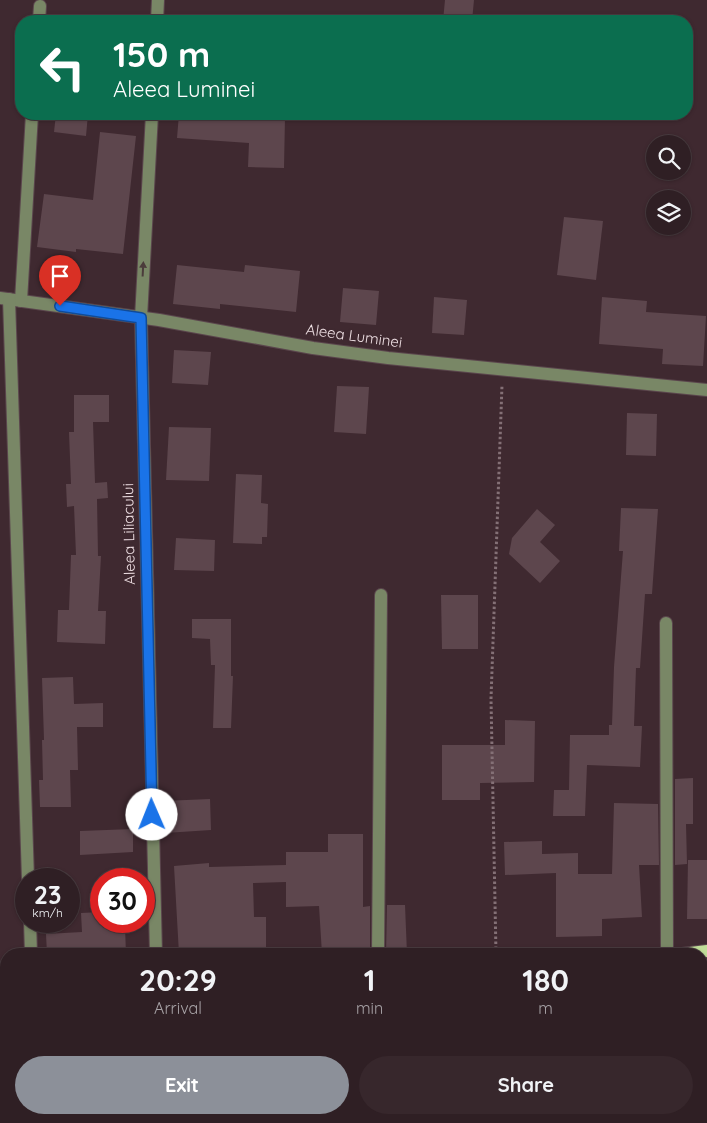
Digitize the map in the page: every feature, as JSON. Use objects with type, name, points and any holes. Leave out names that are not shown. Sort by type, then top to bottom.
[{"type":"street","points":[[157,15],[158,0]]},
{"type":"street","points":[[39,15],[40,6]]},
{"type":"street","points":[[28,868],[10,300],[31,120]]},
{"type":"street","name":"Aleea Liliacului","points":[[152,120],[141,318],[156,948]]},
{"type":"street","name":"Aleea Luminei","points":[[10,300],[141,318],[313,348],[388,358],[707,390]]},
{"type":"street","points":[[378,948],[381,595]]},
{"type":"street","points":[[666,622],[667,948]]},
{"type":"street","points":[[30,933],[31,948]]},
{"type":"path","points":[[496,948],[491,699],[502,369]]},
{"type":"building","points":[[445,0],[474,0],[473,15],[444,15]]},
{"type":"building","points":[[55,120],[87,120],[86,136],[54,132]]},
{"type":"building","points":[[178,120],[285,120],[284,168],[248,167],[249,143],[177,138]]},
{"type":"building","points":[[100,132],[136,136],[123,254],[76,249],[76,252],[37,247],[44,194],[93,200]]},
{"type":"building","points":[[564,217],[603,221],[596,280],[557,275]]},
{"type":"building","points":[[177,265],[244,272],[245,265],[300,271],[296,312],[220,304],[220,309],[173,304]]},
{"type":"building","points":[[343,288],[379,291],[376,325],[340,322]]},
{"type":"building","points":[[434,297],[467,300],[464,335],[432,333]]},
{"type":"building","points":[[602,297],[647,301],[646,312],[706,316],[703,366],[662,364],[663,349],[599,344]]},
{"type":"building","points":[[174,350],[211,352],[208,385],[172,383]]},
{"type":"building","points":[[337,386],[369,387],[366,434],[334,432]]},
{"type":"building","points":[[74,395],[109,395],[109,422],[93,422],[95,483],[107,482],[108,498],[97,499],[98,556],[101,556],[98,611],[106,611],[105,644],[57,642],[58,610],[69,610],[71,555],[76,555],[74,506],[67,507],[66,484],[71,484],[69,432],[74,432]]},
{"type":"building","points":[[627,413],[657,414],[656,456],[626,455]]},
{"type":"building","points":[[169,427],[211,428],[209,481],[166,480]]},
{"type":"building","points":[[236,474],[262,475],[261,503],[268,504],[267,537],[262,537],[262,544],[233,543]]},
{"type":"building","points":[[621,508],[658,509],[652,594],[645,594],[640,668],[636,668],[634,726],[642,726],[640,767],[587,765],[585,816],[553,816],[554,790],[569,790],[570,735],[609,735],[609,725],[612,725],[614,667],[623,551],[619,551]]},
{"type":"building","points":[[537,509],[555,525],[540,542],[560,561],[540,583],[509,554],[512,538]]},
{"type":"building","points":[[176,538],[215,540],[214,571],[174,570]]},
{"type":"building","points":[[441,595],[478,595],[478,649],[442,649]]},
{"type":"building","points":[[192,619],[231,619],[231,676],[233,676],[231,728],[213,728],[215,665],[211,665],[210,639],[192,638]]},
{"type":"building","points":[[73,677],[74,704],[103,703],[103,727],[77,727],[78,770],[70,770],[71,807],[40,807],[39,780],[43,780],[42,740],[44,740],[42,678]]},
{"type":"building","points":[[505,720],[535,721],[534,782],[480,783],[480,800],[442,800],[442,745],[505,745]]},
{"type":"building","points":[[693,778],[693,824],[686,824],[687,864],[675,865],[675,779]]},
{"type":"building","points":[[210,799],[211,830],[165,833],[163,801]]},
{"type":"building","points":[[614,803],[658,804],[659,865],[639,865],[642,917],[602,919],[602,936],[556,937],[556,873],[505,875],[504,842],[542,841],[542,854],[578,853],[578,874],[612,874]]},
{"type":"building","points":[[133,829],[133,852],[80,855],[80,831]]},
{"type":"building","points":[[328,834],[363,834],[363,907],[370,906],[370,948],[322,948],[319,906],[286,907],[286,882],[253,883],[254,917],[266,917],[266,948],[179,948],[174,866],[209,863],[209,867],[286,865],[286,852],[328,852]]},
{"type":"building","points":[[688,860],[707,860],[707,919],[687,919]]},
{"type":"building","points":[[387,905],[405,905],[407,948],[386,948]]},
{"type":"building","points":[[81,913],[90,913],[90,933],[125,933],[126,948],[47,948],[46,934],[82,932]]},
{"type":"route","points":[[60,306],[141,318],[152,815]]}]
